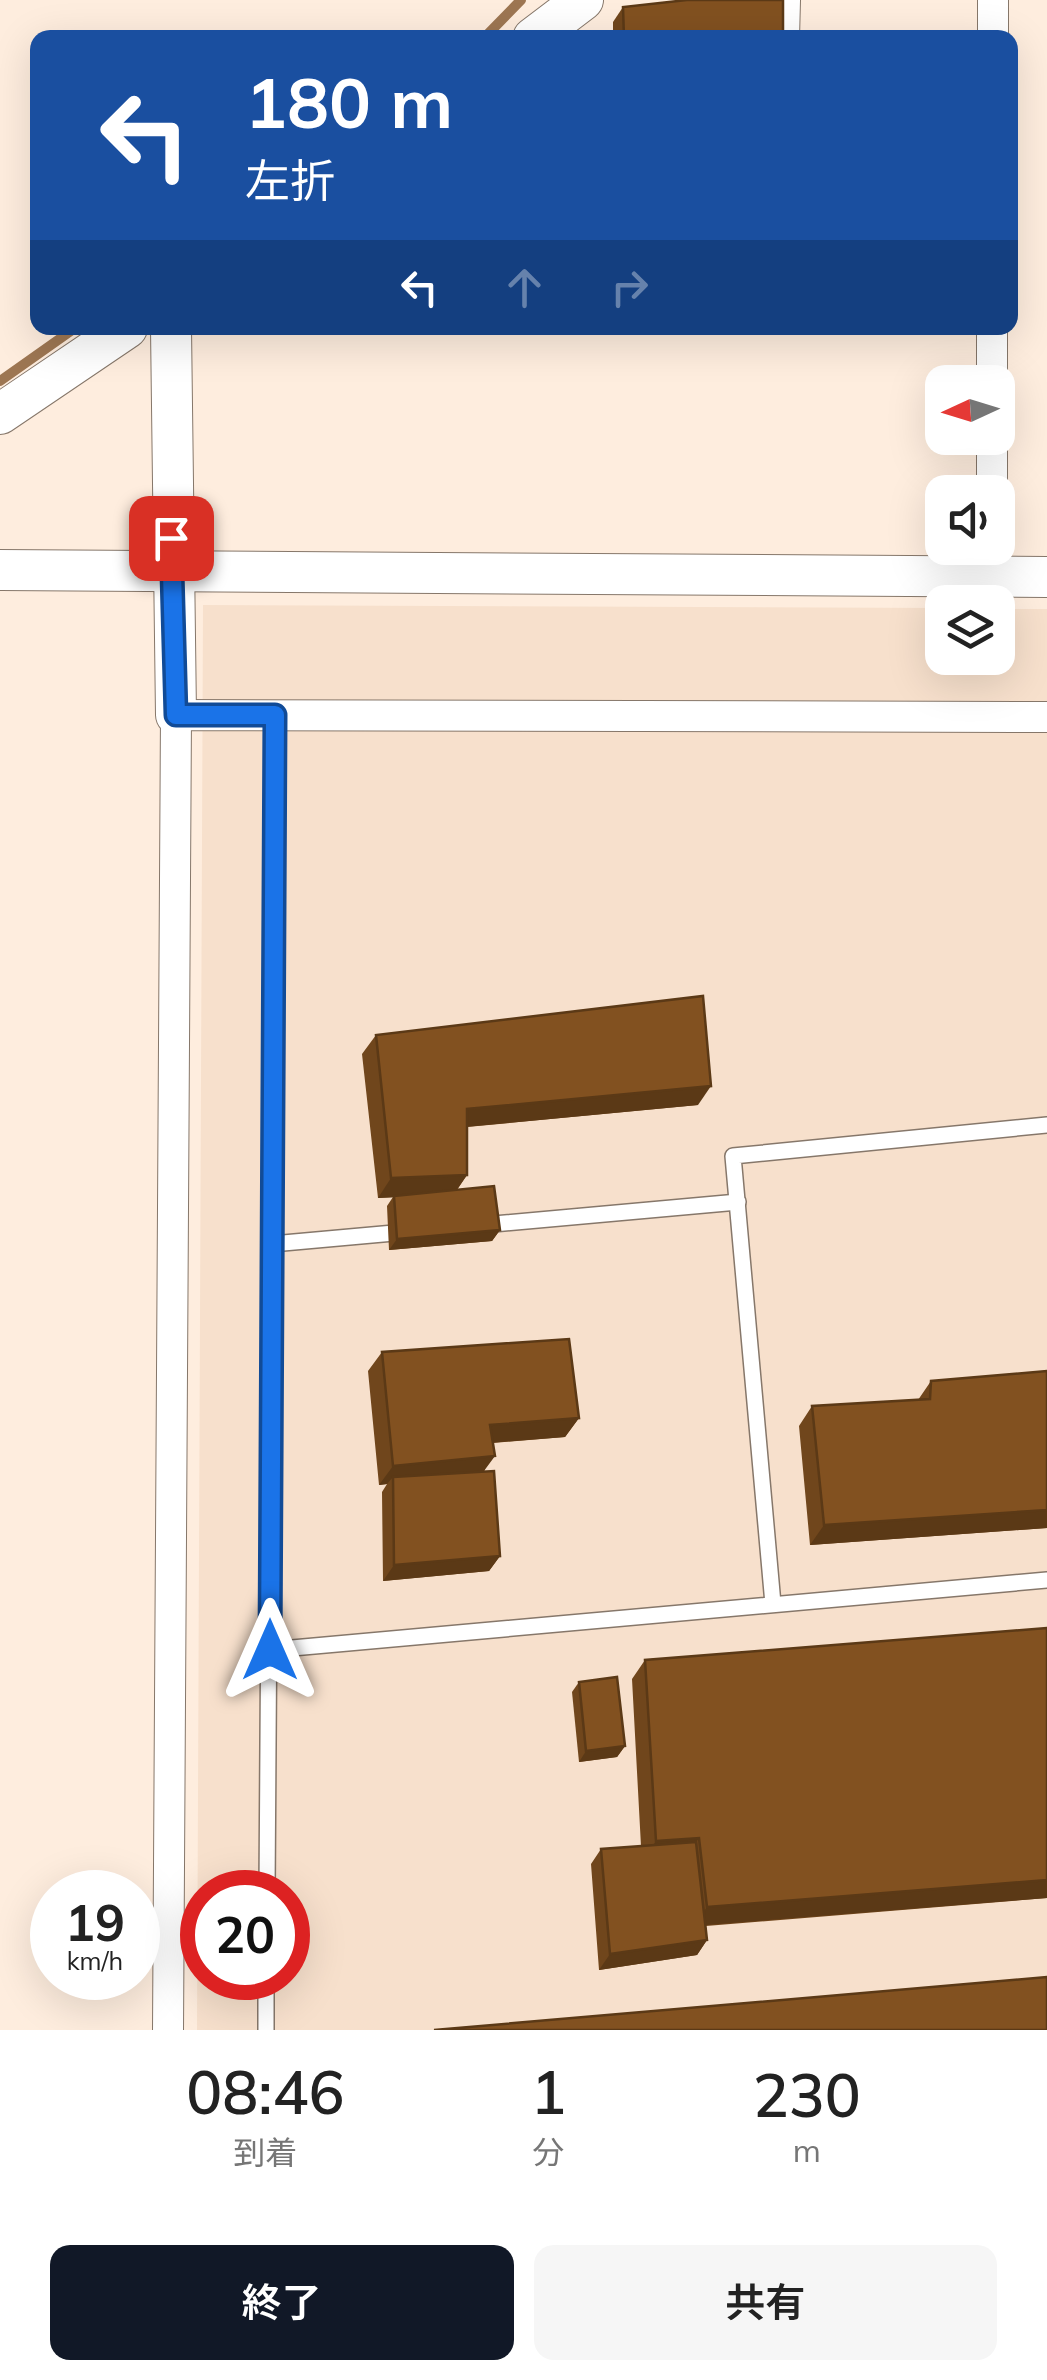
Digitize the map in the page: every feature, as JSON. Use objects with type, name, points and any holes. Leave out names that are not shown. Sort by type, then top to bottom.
[{"type":"street","points":[[544,30],[584,0]]},
{"type":"street","points":[[784,0],[784,30]]},
{"type":"street","points":[[993,30],[994,0]]},
{"type":"street","points":[[0,414],[117,335]]},
{"type":"street","points":[[168,2030],[176,715],[171,574],[171,335]]},
{"type":"street","points":[[992,335],[992,365]]},
{"type":"street","points":[[0,570],[171,574],[925,563]]},
{"type":"street","points":[[1002,565],[1047,577]]},
{"type":"street","points":[[176,715],[1047,718]]},
{"type":"lane","points":[[267,1870],[275,715]]},
{"type":"lane","points":[[774,1604],[734,1156],[1047,1125]]},
{"type":"lane","points":[[466,1226],[738,1202]]},
{"type":"lane","points":[[272,1244],[427,1230]]},
{"type":"lane","points":[[270,1650],[1047,1580]]},
{"type":"lane","points":[[266,2000],[266,2030]]},
{"type":"shaded area","points":[[203,605],[925,608],[925,675],[1015,675],[1015,609],[1047,609],[1047,2030],[197,2030],[197,2000],[310,2000],[310,1870],[198,1870]]},
{"type":"building","points":[[687,0],[783,0],[783,30],[624,30],[623,7]]},
{"type":"building","points":[[703,996],[711,1086],[467,1109],[467,1175],[391,1178],[376,1035]]},
{"type":"building","points":[[494,1186],[500,1230],[397,1239],[394,1196]]},
{"type":"building","points":[[569,1339],[579,1418],[490,1425],[495,1456],[393,1466],[382,1352]]},
{"type":"building","points":[[1047,1371],[1047,1510],[824,1525],[812,1406],[930,1399],[931,1381]]},
{"type":"building","points":[[494,1471],[500,1556],[394,1565],[393,1477]]},
{"type":"building","points":[[1047,1628],[1047,1880],[707,1907],[699,1838],[656,1841],[645,1660]]},
{"type":"building","points":[[617,1677],[625,1746],[586,1751],[579,1682]]},
{"type":"building","points":[[696,1842],[707,1940],[610,1954],[601,1849]]},
{"type":"building","points":[[1047,1977],[1047,2030],[434,2030]]},
{"type":"waterway","points":[[492,30],[521,0]]},
{"type":"waterway","points":[[0,381],[65,335]]},
{"type":"route","points":[[171,538],[176,715],[275,715],[270,1650]]}]
